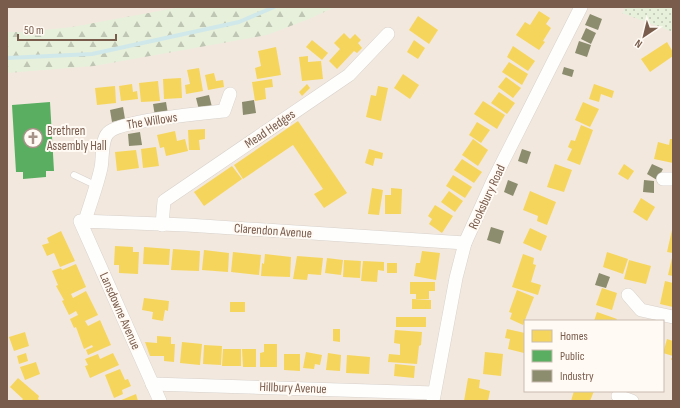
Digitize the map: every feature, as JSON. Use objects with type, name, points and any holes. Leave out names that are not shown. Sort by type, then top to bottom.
[{"type":"street","name":"Rooksbury Road","points":[[433,397],[456,278],[465,243],[493,181],[581,7]]},
{"type":"street","name":"Mead Hedges","points":[[162,225],[164,201],[349,75],[388,34]]},
{"type":"street","name":"The Willows","points":[[82,221],[101,169],[105,138],[108,133],[116,127],[136,122],[224,111],[230,94]]},
{"type":"street","name":"Clarendon Avenue","points":[[82,221],[465,243]]},
{"type":"street","name":"Lansdowne Avenue","points":[[82,221],[160,401]]},
{"type":"street","points":[[628,295],[639,316],[673,317]]},
{"type":"street","name":"Hillbury Avenue","points":[[152,384],[433,397]]},
{"type":"street","points":[[616,396],[632,401]]},
{"type":"lane","points":[[74,175],[95,185]]},
{"type":"shaded area","points":[[7,7],[673,7],[673,401],[7,401]]},
{"type":"green space","points":[[181,7],[335,7],[267,35],[94,66],[7,73],[7,32],[25,32],[72,27]]},
{"type":"green space","points":[[626,7],[673,7],[673,32],[622,13]]},
{"type":"building: Homes","points":[[539,11],[550,18],[546,24],[551,28],[543,41],[545,42],[539,50],[516,35],[525,22],[530,25]]},
{"type":"building: Homes","points":[[418,16],[438,30],[429,44],[409,30]]},
{"type":"building: Homes","points":[[344,33],[350,39],[355,34],[361,40],[358,43],[362,48],[357,53],[354,51],[337,69],[329,61],[340,49],[334,43]]},
{"type":"building: Homes","points":[[312,40],[328,53],[322,60],[306,47]]},
{"type":"building: Homes","points":[[414,40],[425,48],[418,59],[407,52]]},
{"type":"building: Homes","points":[[667,42],[673,52],[673,56],[650,72],[641,59]]},
{"type":"building: Homes","points":[[513,46],[535,61],[528,71],[507,57]]},
{"type":"building: Homes","points":[[276,47],[281,75],[257,79],[255,68],[261,66],[258,51]]},
{"type":"building: Homes","points":[[308,56],[308,62],[321,61],[323,79],[302,81],[299,57]]},
{"type":"building: Homes","points":[[509,62],[528,74],[522,85],[502,72]]},
{"type":"building: Homes","points":[[199,68],[203,91],[186,94],[185,85],[190,84],[187,70]]},
{"type":"building: Homes","points":[[214,73],[216,81],[223,80],[224,87],[208,90],[205,75]]},
{"type":"building: Homes","points":[[403,74],[419,85],[410,99],[394,88]]},
{"type":"building: Homes","points":[[506,77],[521,88],[513,98],[498,87]]},
{"type":"building: Homes","points":[[181,78],[182,98],[164,99],[163,79]]},
{"type":"building: Homes","points":[[272,79],[273,87],[265,88],[266,99],[255,101],[252,82]]},
{"type":"building: Homes","points":[[158,81],[160,101],[141,102],[139,83]]},
{"type":"building: Homes","points":[[132,84],[133,92],[137,91],[138,99],[121,101],[119,86]]},
{"type":"building: Homes","points":[[307,84],[310,88],[302,96],[299,92]]},
{"type":"building: Homes","points":[[594,84],[614,91],[612,98],[601,94],[599,102],[589,99]]},
{"type":"building: Homes","points":[[115,86],[116,103],[97,105],[95,88]]},
{"type":"building: Homes","points":[[378,86],[388,88],[381,121],[366,117],[371,95],[376,96]]},
{"type":"building: Homes","points":[[499,92],[515,103],[507,114],[491,103]]},
{"type":"building: Homes","points":[[483,101],[505,115],[497,129],[474,114]]},
{"type":"building: Homes","points":[[583,102],[599,109],[590,127],[575,120]]},
{"type":"building: Homes","points":[[298,121],[347,193],[324,208],[314,194],[323,189],[293,145],[243,179],[234,165]]},
{"type":"building: Homes","points":[[477,122],[490,130],[481,143],[469,135]]},
{"type":"building: Homes","points":[[581,125],[593,130],[580,165],[567,160],[572,149],[568,147],[571,140],[575,141]]},
{"type":"building: Homes","points":[[205,129],[205,139],[199,140],[200,150],[189,150],[188,130]]},
{"type":"building: Homes","points":[[175,131],[177,141],[185,139],[188,151],[166,156],[164,147],[160,148],[157,135]]},
{"type":"building: Homes","points":[[473,139],[488,150],[478,166],[462,155]]},
{"type":"building: Homes","points":[[670,139],[673,139],[673,163],[654,159],[658,142],[669,145]]},
{"type":"building: Homes","points":[[156,147],[159,166],[143,168],[141,149]]},
{"type":"building: Homes","points":[[369,149],[383,153],[382,159],[375,158],[373,166],[365,163]]},
{"type":"building: Homes","points":[[136,150],[139,168],[117,171],[115,152]]},
{"type":"building: Homes","points":[[462,159],[482,172],[474,183],[454,170]]},
{"type":"building: Homes","points":[[555,164],[572,170],[564,192],[547,187]]},
{"type":"building: Homes","points":[[624,164],[634,171],[628,180],[618,174]]},
{"type":"building: Homes","points":[[232,166],[242,179],[204,206],[194,192]]},
{"type":"building: Homes","points":[[453,175],[472,187],[465,198],[446,186]]},
{"type":"building: Homes","points":[[372,188],[383,190],[379,215],[368,214]]},
{"type":"building: Homes","points":[[391,188],[402,189],[401,214],[385,214],[385,195],[391,195]]},
{"type":"building: Homes","points":[[449,191],[463,201],[455,212],[441,202]]},
{"type":"building: Homes","points":[[530,191],[556,202],[547,225],[537,221],[538,216],[523,210]]},
{"type":"building: Homes","points":[[641,198],[655,207],[647,221],[633,212]]},
{"type":"building: Homes","points":[[435,205],[453,216],[442,233],[429,224],[432,219],[428,216]]},
{"type":"building: Homes","points":[[530,228],[547,236],[541,251],[523,243]]},
{"type":"building: Homes","points":[[673,230],[673,253],[667,252]]},
{"type":"building: Homes","points":[[61,231],[75,261],[60,267],[54,253],[47,256],[42,245],[49,243],[47,238]]},
{"type":"building: Homes","points":[[115,246],[133,247],[133,252],[139,252],[138,274],[119,273],[119,265],[114,265]]},
{"type":"building: Homes","points":[[144,247],[170,249],[169,265],[143,264]]},
{"type":"building: Homes","points":[[173,249],[200,251],[199,271],[171,270]]},
{"type":"building: Homes","points":[[204,250],[229,253],[228,272],[202,270]]},
{"type":"building: Homes","points":[[422,251],[440,253],[436,280],[414,276],[416,263],[420,263]]},
{"type":"building: Homes","points":[[233,252],[261,255],[259,275],[231,272]]},
{"type":"building: Homes","points":[[607,252],[628,259],[623,274],[603,267]]},
{"type":"building: Homes","points":[[265,254],[291,257],[290,277],[261,276],[262,263],[264,264]]},
{"type":"building: Homes","points":[[523,254],[534,258],[533,264],[536,265],[531,282],[541,285],[538,295],[512,287]]},
{"type":"building: Homes","points":[[297,256],[323,258],[321,275],[308,274],[307,280],[293,279]]},
{"type":"building: Homes","points":[[327,258],[343,260],[341,275],[325,273]]},
{"type":"building: Homes","points":[[673,258],[673,276],[668,275]]},
{"type":"building: Homes","points":[[344,260],[361,261],[360,278],[343,277]]},
{"type":"building: Homes","points":[[629,260],[651,266],[646,284],[624,279]]},
{"type":"building: Homes","points":[[363,261],[384,262],[384,271],[378,270],[377,282],[361,281]]},
{"type":"building: Homes","points":[[387,263],[397,263],[397,273],[387,273]]},
{"type":"building: Homes","points":[[76,264],[86,287],[71,294],[73,298],[86,291],[98,315],[85,321],[88,326],[100,320],[111,345],[88,355],[86,350],[93,347],[92,345],[84,349],[76,327],[74,328],[70,319],[78,315],[76,311],[69,315],[62,301],[64,300],[56,286],[58,285],[52,271],[61,268],[62,270]]},
{"type":"building: Homes","points":[[665,281],[673,283],[673,307],[660,304]]},
{"type":"building: Homes","points":[[410,282],[435,282],[435,291],[429,291],[429,299],[416,299],[416,294],[410,294]]},
{"type":"building: Homes","points":[[602,288],[617,293],[612,310],[596,305]]},
{"type":"building: Homes","points":[[517,290],[534,297],[523,325],[510,319],[512,313],[509,312]]},
{"type":"building: Homes","points":[[144,298],[169,301],[168,311],[165,310],[163,321],[152,319],[153,312],[142,310]]},
{"type":"building: Homes","points":[[412,299],[431,300],[431,309],[412,309]]},
{"type":"building: Homes","points":[[230,302],[245,302],[245,312],[230,312]]},
{"type":"building: Homes","points":[[597,312],[617,319],[616,320],[594,320]]},
{"type":"building: Homes","points":[[396,317],[426,317],[426,327],[396,327]]},
{"type":"building: Homes","points":[[333,329],[340,329],[340,342],[333,341]]},
{"type":"building: Homes","points":[[507,329],[524,333],[524,353],[508,349],[510,339],[505,338]]},
{"type":"building: Homes","points":[[395,330],[422,332],[417,364],[388,362],[389,354],[400,355],[400,344],[394,343]]},
{"type":"building: Homes","points":[[25,332],[29,346],[14,351],[9,337]]},
{"type":"building: Homes","points":[[157,336],[171,337],[171,344],[175,344],[174,362],[164,361],[164,356],[150,356],[145,342],[157,343]]},
{"type":"building: Homes","points":[[667,339],[673,341],[673,356],[664,353]]},
{"type":"building: Homes","points":[[182,342],[202,344],[200,365],[180,363]]},
{"type":"building: Homes","points":[[264,344],[277,344],[277,367],[260,367],[260,353],[264,352]]},
{"type":"building: Homes","points":[[204,345],[222,346],[221,365],[203,364]]},
{"type":"building: Homes","points":[[223,349],[241,349],[241,366],[222,366]]},
{"type":"building: Homes","points":[[242,349],[256,349],[256,367],[243,367]]},
{"type":"building: Homes","points":[[306,352],[322,355],[320,365],[315,364],[314,369],[303,368]]},
{"type":"building: Homes","points":[[485,352],[503,354],[501,376],[483,374]]},
{"type":"building: Homes","points":[[26,353],[28,361],[19,364],[17,356]]},
{"type":"building: Homes","points":[[113,353],[119,365],[90,378],[85,366],[88,365],[85,359],[98,354],[100,359]]},
{"type":"building: Homes","points":[[328,353],[341,355],[340,371],[326,370]]},
{"type":"building: Homes","points":[[284,354],[300,354],[300,371],[284,370]]},
{"type":"building: Homes","points":[[347,355],[370,357],[369,374],[346,373]]},
{"type":"building: Homes","points":[[36,362],[40,374],[25,380],[20,367]]},
{"type":"building: Homes","points":[[395,364],[415,366],[414,378],[394,376]]},
{"type":"building: Homes","points":[[120,369],[125,380],[128,379],[131,386],[122,390],[123,394],[114,398],[105,375]]},
{"type":"building: Homes","points":[[18,378],[39,396],[38,399],[41,401],[21,401],[23,399],[10,387]]},
{"type":"building: Homes","points":[[468,378],[480,380],[479,388],[490,391],[488,401],[464,401]]},
{"type":"building: Homes","points":[[574,392],[594,392],[590,401],[571,401]]},
{"type":"building: Homes","points":[[136,394],[138,401],[119,401]]},
{"type":"building: Public","name":"Brethren Assembly Hall","points":[[50,102],[54,171],[46,171],[46,177],[23,179],[23,172],[16,172],[12,105]]},
{"type":"building: Industry","points":[[590,14],[602,19],[598,30],[585,25]]},
{"type":"building: Industry","points":[[586,28],[596,33],[591,44],[581,39]]},
{"type":"building: Industry","points":[[579,41],[591,45],[587,57],[575,53]]},
{"type":"building: Industry","points":[[564,67],[574,70],[572,77],[562,74]]},
{"type":"building: Industry","points":[[209,95],[212,107],[199,110],[196,98]]},
{"type":"building: Industry","points":[[254,100],[256,113],[243,115],[242,102]]},
{"type":"building: Industry","points":[[166,102],[168,114],[155,116],[153,104]]},
{"type":"building: Industry","points":[[123,107],[125,119],[112,122],[110,110]]},
{"type":"building: Industry","points":[[140,132],[142,145],[129,146],[128,134]]},
{"type":"building: Industry","points":[[522,149],[531,152],[527,164],[518,161]]},
{"type":"building: Industry","points":[[652,164],[663,169],[657,180],[647,174]]},
{"type":"building: Industry","points":[[508,180],[518,184],[513,196],[504,192]]},
{"type":"building: Industry","points":[[644,180],[654,181],[654,193],[643,192]]},
{"type":"building: Industry","points":[[491,227],[504,231],[500,244],[487,240]]},
{"type":"building: Industry","points":[[599,273],[610,277],[606,288],[595,285]]},
{"type":"waterway","points":[[7,58],[92,54],[239,22],[274,7]]},
{"type":"place","name":"Brethren Assembly Hall","points":[[33,138]]}]
